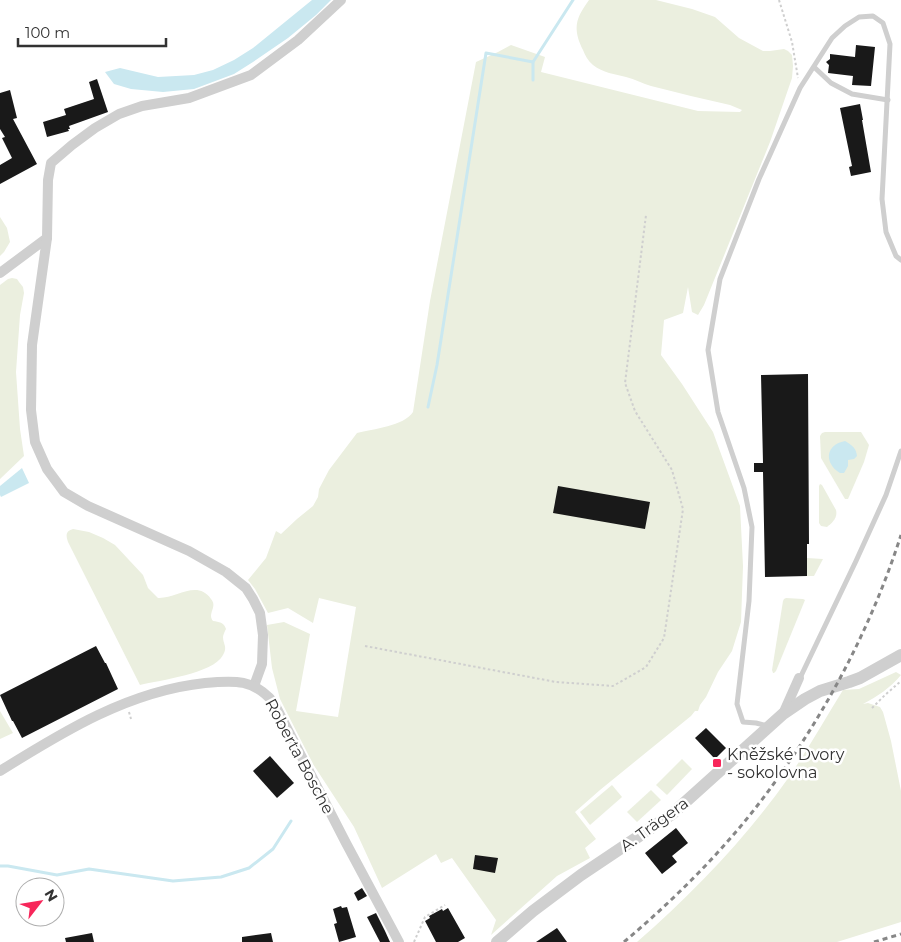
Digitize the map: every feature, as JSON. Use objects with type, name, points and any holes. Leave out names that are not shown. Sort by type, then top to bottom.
[{"type":"street","points":[[254,686],[262,664],[263,635],[260,614],[254,599],[246,588],[226,572],[189,551],[88,506],[64,492],[46,469],[35,442],[31,410],[32,345],[47,238],[48,180],[51,163],[95,128],[119,114],[142,106],[189,98],[251,75],[298,40],[342,0]]},
{"type":"street","points":[[0,273],[47,238]]},
{"type":"street","name":"A. Trägera","points":[[497,942],[533,910],[581,875],[672,814],[783,714],[820,691],[860,678],[901,655]]},
{"type":"street","points":[[783,714],[800,678]]},
{"type":"street","name":"Roberta Bosche","points":[[0,771],[44,743],[92,718],[150,694],[167,689],[219,682],[232,681],[254,686],[266,693],[274,703],[399,942]]},
{"type":"lane","points":[[768,726],[743,722],[737,704],[749,600],[752,527],[744,488],[718,412],[708,350],[720,279],[759,179],[800,88],[832,38],[859,17],[873,16],[883,23],[890,44],[882,199],[886,232],[896,256],[901,260]]},
{"type":"lane","points":[[814,66],[831,84],[852,94],[888,100]]},
{"type":"lane","points":[[800,678],[882,503],[901,451]]},
{"type":"path","points":[[778,0],[792,42],[800,88]]},
{"type":"path","points":[[366,646],[556,682],[613,686],[646,667],[664,638],[683,508],[672,470],[635,411],[625,383],[646,216]]},
{"type":"path","points":[[872,708],[901,681]]},
{"type":"path","points":[[414,942],[425,917],[445,905]]},
{"type":"green space","points":[[589,0],[656,0],[692,9],[715,17],[739,38],[763,51],[784,49],[792,55],[792,78],[770,142],[704,305],[698,315],[692,312],[688,287],[683,313],[664,320],[661,355],[713,432],[740,506],[743,566],[741,622],[732,651],[718,672],[698,711],[695,711],[575,812],[596,839],[585,848],[590,858],[557,876],[491,935],[496,920],[452,858],[441,863],[436,854],[382,888],[354,827],[313,764],[280,699],[272,668],[267,625],[284,622],[310,634],[296,711],[338,717],[356,607],[319,598],[313,623],[288,608],[268,613],[248,580],[266,558],[276,531],[281,534],[313,506],[329,470],[357,433],[396,424],[409,417],[413,412],[430,301],[476,62],[511,45],[545,57],[541,72],[698,111],[740,112],[742,110],[730,105],[648,85],[597,68],[588,60],[577,35],[578,18]]},
{"type":"green space","points":[[0,217],[7,228],[10,242],[0,256]]},
{"type":"green space","points":[[12,278],[17,279],[23,287],[24,293],[20,315],[16,372],[24,456],[0,479],[0,285]]},
{"type":"green space","points":[[825,432],[861,432],[869,445],[864,462],[848,499],[845,499],[821,458],[820,436]]},
{"type":"green space","points":[[820,484],[836,510],[833,522],[827,527],[821,526],[819,523]]},
{"type":"green space","points":[[73,529],[89,532],[115,545],[143,575],[148,588],[158,598],[165,598],[193,590],[205,593],[213,602],[211,618],[213,621],[223,624],[226,629],[223,637],[225,650],[217,662],[198,672],[140,685],[68,542],[67,534]]},
{"type":"green space","points":[[807,558],[823,559],[814,576],[807,576]]},
{"type":"green space","points":[[786,598],[805,600],[776,671],[773,673],[783,601]]},
{"type":"green space","points":[[896,672],[901,675],[893,684],[863,704],[868,703],[880,707],[883,712],[901,791],[901,922],[837,942],[637,942],[718,864],[755,822],[789,777],[843,690],[859,689]]},
{"type":"green space","points":[[0,711],[13,733],[0,739]]},
{"type":"green space","points":[[682,759],[692,769],[667,795],[656,785]]},
{"type":"green space","points":[[612,785],[622,797],[590,825],[580,812]]},
{"type":"green space","points":[[651,790],[661,800],[637,822],[627,812]]},
{"type":"water","points":[[312,0],[331,0],[288,38],[253,62],[234,74],[194,89],[163,92],[131,89],[114,84],[105,72],[120,68],[158,77],[194,75],[213,70],[253,48]]},
{"type":"water","points":[[845,441],[853,447],[857,456],[854,459],[848,460],[848,466],[844,473],[840,473],[831,464],[829,455],[830,450],[834,446]]},
{"type":"water","points":[[22,468],[29,483],[1,497],[0,486]]},
{"type":"building","points":[[856,45],[875,47],[871,86],[852,85],[853,76],[828,73],[829,65],[826,62],[830,59],[830,54],[855,57]]},
{"type":"building","points":[[97,79],[108,112],[69,126],[69,131],[47,137],[43,122],[66,115],[64,109],[94,99],[89,82]]},
{"type":"building","points":[[10,90],[17,118],[13,119],[37,164],[0,184],[0,165],[12,158],[2,138],[5,137],[0,129],[0,93]]},
{"type":"building","points":[[860,104],[871,172],[851,176],[849,167],[852,166],[840,108]]},
{"type":"building","points":[[808,374],[809,544],[807,544],[807,576],[765,577],[763,472],[754,472],[754,463],[763,463],[761,375]]},
{"type":"building","points":[[558,486],[650,502],[645,529],[553,513]]},
{"type":"building","points":[[96,646],[118,689],[22,738],[0,695]]},
{"type":"building","points":[[706,728],[726,748],[715,759],[695,738]]},
{"type":"building","points":[[270,756],[294,783],[277,798],[253,771]]},
{"type":"building","points":[[676,828],[688,843],[672,856],[677,862],[662,874],[645,853]]},
{"type":"building","points":[[475,855],[498,858],[495,873],[473,869]]},
{"type":"building","points":[[362,888],[367,896],[358,901],[354,893]]},
{"type":"building","points":[[341,906],[342,908],[347,907],[356,937],[339,942],[334,924],[337,923],[333,909]]},
{"type":"building","points":[[448,908],[465,938],[458,942],[436,942],[425,921],[430,918],[429,916]]},
{"type":"building","points":[[376,913],[390,942],[380,942],[367,917]]},
{"type":"building","points":[[557,928],[567,942],[536,942]]},
{"type":"building","points":[[92,933],[94,942],[66,942],[65,938]]},
{"type":"building","points":[[271,933],[273,942],[242,942],[242,937]]},
{"type":"waterway","points":[[428,407],[437,365],[486,53],[533,62],[573,0]]},
{"type":"waterway","points":[[533,62],[533,80]]},
{"type":"waterway","points":[[0,866],[57,875],[89,869],[173,881],[221,877],[249,868],[273,849],[291,821]]},
{"type":"railway","points":[[624,942],[688,883],[728,841],[765,796],[801,745],[835,688],[865,628],[901,535]]},
{"type":"railway","points":[[874,942],[901,934]]},
{"type":"place","name":"Kněžské Dvory - sokolovna","points":[[717,763]]}]
